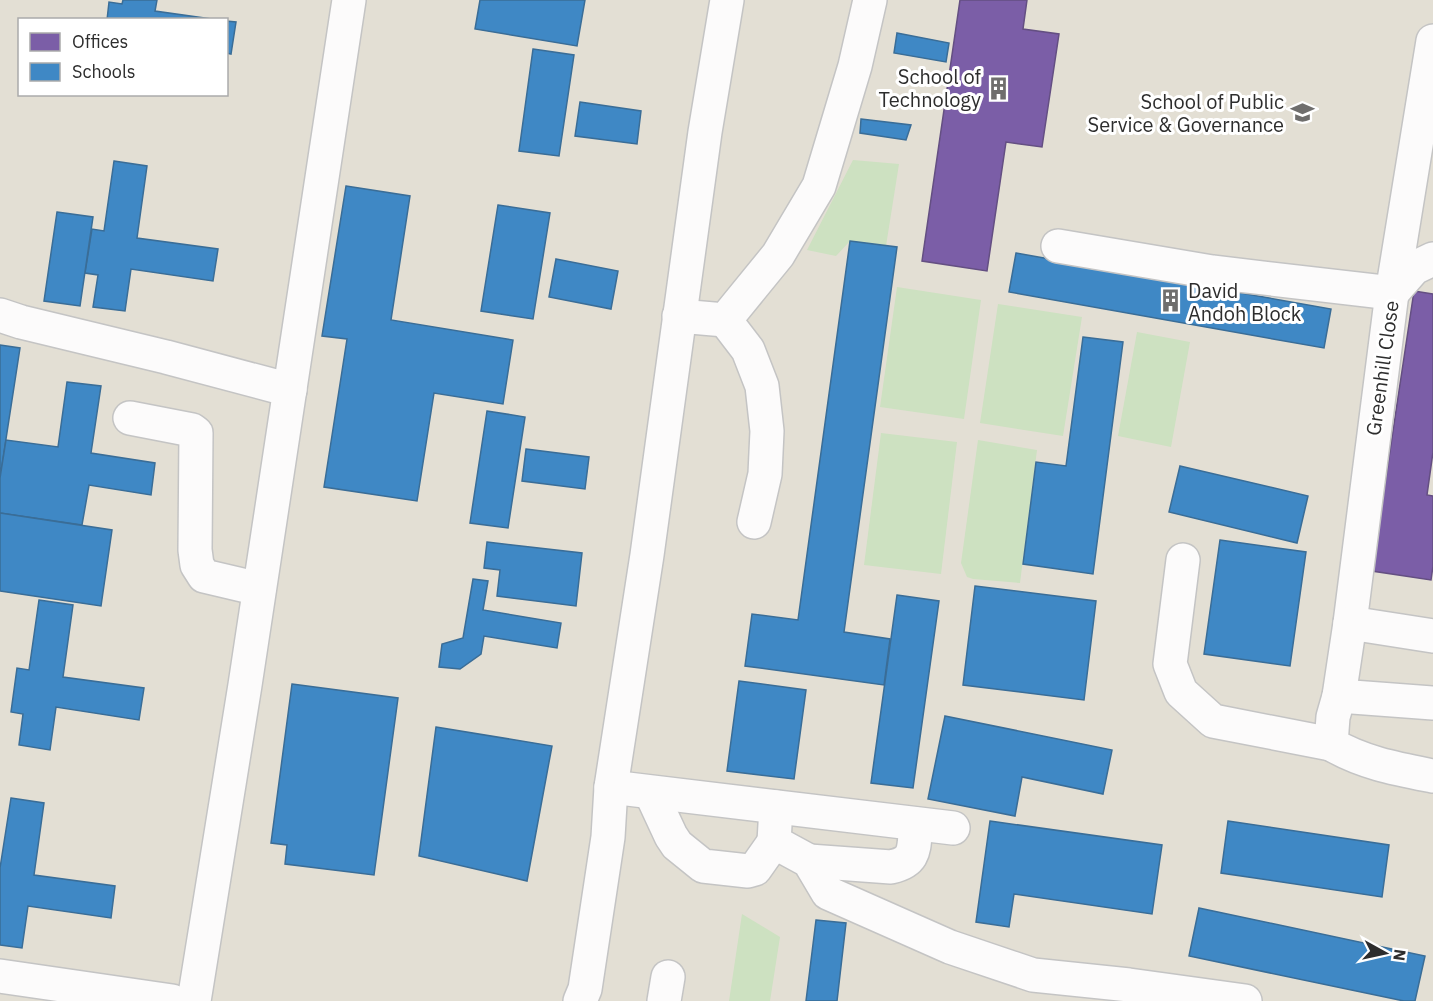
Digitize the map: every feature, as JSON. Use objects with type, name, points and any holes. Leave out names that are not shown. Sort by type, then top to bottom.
[{"type":"lane","points":[[194,1001],[260,589],[349,0]]},
{"type":"lane","points":[[580,1001],[585,989],[608,837],[611,788],[648,543],[705,132],[727,0]]},
{"type":"lane","points":[[725,320],[778,255],[819,186],[855,66],[870,0]]},
{"type":"lane","name":"Greenhill Close","points":[[1331,744],[1333,717],[1339,696],[1350,623],[1392,293],[1433,41]]},
{"type":"lane","points":[[1058,246],[1212,272],[1392,293],[1413,268],[1433,259]]},
{"type":"lane","points":[[0,315],[290,390]]},
{"type":"lane","points":[[679,316],[725,320],[748,350],[762,386],[767,431],[765,474],[753,522]]},
{"type":"lane","points":[[130,418],[192,430],[196,433],[195,550],[197,565],[204,576],[260,589]]},
{"type":"lane","points":[[1184,560],[1170,664],[1181,692],[1214,721],[1331,744],[1349,755],[1385,767],[1433,776]]},
{"type":"lane","points":[[1350,623],[1433,636]]},
{"type":"lane","points":[[1339,696],[1433,703]]},
{"type":"lane","points":[[611,788],[953,828]]},
{"type":"lane","points":[[651,793],[671,836],[684,852],[703,866],[748,871],[755,869],[774,842],[776,807]]},
{"type":"lane","points":[[774,842],[809,861],[891,867],[904,864],[912,857],[916,824]]},
{"type":"lane","points":[[809,861],[828,893],[950,947],[1033,975],[1245,1001]]},
{"type":"lane","points":[[0,976],[172,1001]]},
{"type":"shaded area","points":[[0,0],[1433,0],[1433,1001],[0,1001]]},
{"type":"green space","points":[[853,160],[899,164],[886,246],[850,241],[836,256],[807,250]]},
{"type":"green space","points":[[897,287],[981,300],[964,419],[880,407]]},
{"type":"green space","points":[[998,304],[1082,317],[1063,436],[980,423]]},
{"type":"green space","points":[[1137,332],[1190,342],[1171,447],[1118,436]]},
{"type":"green space","points":[[881,433],[957,442],[941,574],[864,565]]},
{"type":"green space","points":[[978,440],[1037,450],[1020,583],[967,577],[961,563]]},
{"type":"green space","points":[[742,914],[780,937],[770,1001],[729,1001]]},
{"type":"building: Offices","name":"School of Technology","points":[[960,0],[1027,0],[1023,29],[1059,34],[1042,147],[1006,142],[987,271],[922,261]]},
{"type":"building: Offices","points":[[1414,291],[1433,294],[1433,452],[1427,495],[1433,496],[1431,580],[1372,571]]},
{"type":"building: Schools","points":[[123,0],[157,0],[155,11],[205,18],[107,18],[109,2],[122,4]]},
{"type":"building: Schools","points":[[480,0],[585,0],[577,46],[475,29]]},
{"type":"building: Schools","points":[[228,21],[236,22],[231,54],[228,53]]},
{"type":"building: Schools","points":[[897,33],[949,43],[946,62],[894,53]]},
{"type":"building: Schools","points":[[533,49],[574,55],[559,156],[519,151]]},
{"type":"building: Schools","points":[[580,102],[641,111],[637,144],[575,136]]},
{"type":"building: Schools","points":[[861,119],[911,125],[906,140],[860,133]]},
{"type":"building: Schools","points":[[114,161],[147,166],[137,238],[218,249],[213,281],[131,269],[125,311],[93,307],[98,275],[85,273],[92,229],[104,231]]},
{"type":"building: Schools","points":[[346,186],[410,196],[391,320],[513,340],[503,404],[434,393],[417,501],[324,487],[347,339],[322,336]]},
{"type":"building: Schools","points":[[498,205],[550,213],[533,319],[481,311]]},
{"type":"building: Schools","points":[[57,212],[93,217],[80,306],[44,301]]},
{"type":"building: Schools","points":[[850,241],[897,247],[844,632],[890,639],[884,685],[745,666],[752,614],[798,620]]},
{"type":"building: Schools","name":"David Andoh Block","points":[[1016,253],[1331,309],[1324,348],[1009,292]]},
{"type":"building: Schools","points":[[556,259],[618,271],[611,309],[549,297]]},
{"type":"building: Schools","points":[[1083,337],[1123,342],[1093,574],[1023,564],[1036,462],[1066,466]]},
{"type":"building: Schools","points":[[0,345],[20,348],[0,478]]},
{"type":"building: Schools","points":[[67,382],[101,386],[91,453],[155,463],[151,495],[89,485],[82,525],[0,513],[0,478],[6,440],[58,447]]},
{"type":"building: Schools","points":[[487,411],[525,417],[508,528],[470,523]]},
{"type":"building: Schools","points":[[526,449],[589,457],[585,489],[522,481]]},
{"type":"building: Schools","points":[[1180,466],[1308,496],[1297,543],[1169,512]]},
{"type":"building: Schools","points":[[0,513],[112,530],[101,606],[0,591]]},
{"type":"building: Schools","points":[[1220,540],[1306,552],[1290,666],[1204,654]]},
{"type":"building: Schools","points":[[487,542],[582,553],[576,606],[497,596],[500,570],[484,568]]},
{"type":"building: Schools","points":[[473,579],[488,581],[483,610],[561,623],[557,648],[484,636],[481,654],[460,669],[439,667],[442,644],[463,638]]},
{"type":"building: Schools","points":[[975,586],[1096,601],[1084,700],[963,685]]},
{"type":"building: Schools","points":[[897,595],[939,601],[913,788],[871,783]]},
{"type":"building: Schools","points":[[39,600],[73,605],[63,677],[144,688],[139,720],[56,707],[50,750],[19,745],[23,714],[11,712],[17,668],[29,670]]},
{"type":"building: Schools","points":[[739,681],[806,690],[794,779],[727,771]]},
{"type":"building: Schools","points":[[292,684],[398,698],[374,875],[285,864],[287,845],[271,843]]},
{"type":"building: Schools","points":[[945,716],[1112,750],[1103,794],[1022,777],[1015,816],[928,799]]},
{"type":"building: Schools","points":[[436,727],[552,746],[527,881],[419,856]]},
{"type":"building: Schools","points":[[11,798],[44,803],[34,875],[115,886],[111,918],[28,906],[22,948],[0,945],[0,868]]},
{"type":"building: Schools","points":[[990,821],[1162,845],[1152,914],[1014,894],[1009,927],[976,922]]},
{"type":"building: Schools","points":[[1228,821],[1389,845],[1382,897],[1221,873]]},
{"type":"building: Schools","points":[[1199,908],[1425,956],[1415,1001],[1404,1001],[1189,956]]},
{"type":"building: Schools","points":[[816,920],[846,923],[837,1001],[806,1001]]},
{"type":"place","name":"School of Technology","points":[[999,88]]},
{"type":"place","name":"School of Public Service & Governance","points":[[1302,113]]},
{"type":"place","name":"David Andoh Block","points":[[1170,301]]}]
